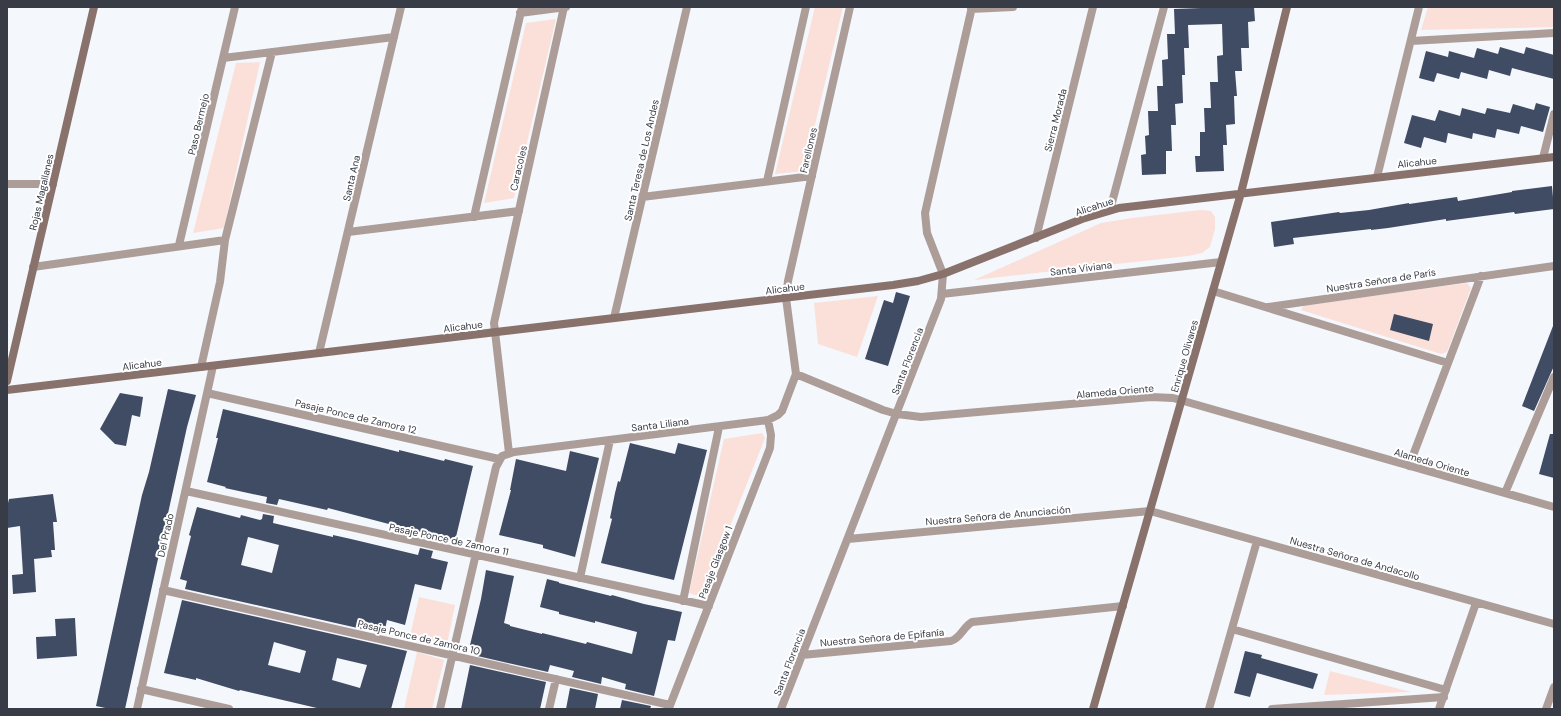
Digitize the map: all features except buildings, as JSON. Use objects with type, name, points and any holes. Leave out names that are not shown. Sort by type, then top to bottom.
[{"type":"street","name":"Rojas Magallanes","points":[[7,381],[94,7]]},
{"type":"street","name":"Paso Bermejo","points":[[179,245],[235,7]]},
{"type":"street","name":"Santa Ana","points":[[320,353],[401,7]]},
{"type":"street","points":[[474,217],[521,10],[565,7]]},
{"type":"street","name":"Caracoles","points":[[509,453],[495,332],[496,312],[565,7]]},
{"type":"street","name":"Santa Teresa de Los Andes","points":[[614,318],[687,7]]},
{"type":"street","points":[[767,181],[806,7]]},
{"type":"street","name":"Farellones","points":[[786,298],[788,281],[850,7]]},
{"type":"street","points":[[971,8],[1013,7]]},
{"type":"street","name":"Sierra Morada","points":[[1036,238],[1093,7]]},
{"type":"street","points":[[1110,210],[1164,7]]},
{"type":"street","name":"Enrique Olivares","points":[[1093,709],[1241,193],[1287,7]]},
{"type":"street","points":[[1377,177],[1420,7]]},
{"type":"street","name":"Santa Florencia","points":[[781,709],[897,414],[942,294],[943,274],[927,233],[925,213],[971,8]]},
{"type":"street","points":[[1411,41],[1554,33]]},
{"type":"street","points":[[223,58],[394,37]]},
{"type":"street","points":[[201,368],[220,282],[225,240],[272,52]]},
{"type":"street","points":[[1544,158],[1554,114]]},
{"type":"street","name":"Alicahue","points":[[7,390],[893,285],[918,281],[943,274],[1110,210],[1241,193],[1554,157]]},
{"type":"street","points":[[642,197],[812,176]]},
{"type":"street","points":[[7,184],[53,184]]},
{"type":"street","points":[[348,232],[519,211]]},
{"type":"street","points":[[34,268],[179,245],[225,240]]},
{"type":"street","name":"Santa Viviana","points":[[942,294],[1221,262]]},
{"type":"street","name":"Nuestra Señora de París","points":[[1213,291],[1268,307],[1554,266]]},
{"type":"street","points":[[1409,466],[1480,276]]},
{"type":"street","points":[[768,420],[778,415],[782,411],[796,374],[786,298]]},
{"type":"street","points":[[1268,307],[1448,363]]},
{"type":"street","name":"Del Prado","points":[[137,709],[213,366]]},
{"type":"street","name":"Alameda Oriente","points":[[796,374],[897,414],[912,417],[929,417],[1151,397],[1164,397],[1182,400],[1554,507]]},
{"type":"street","points":[[1505,493],[1554,377]]},
{"type":"street","name":"Pasaje Ponce de Zamora 12","points":[[207,393],[499,459]]},
{"type":"street","name":"Santa Liliana","points":[[499,459],[509,453],[768,420]]},
{"type":"street","name":"Pasaje Glasgow 1","points":[[669,707],[770,448],[771,435],[768,420]]},
{"type":"street","points":[[683,601],[719,427]]},
{"type":"street","points":[[580,578],[610,440]]},
{"type":"street","points":[[440,709],[475,555],[499,459]]},
{"type":"street","name":"Pasaje Ponce de Zamora 11","points":[[186,491],[709,606]]},
{"type":"street","name":"Nuestra Señora de Anunciación","points":[[848,539],[1150,511]]},
{"type":"street","name":"Nuestra Señora de Andacollo","points":[[1150,511],[1554,624]]},
{"type":"street","points":[[1209,709],[1257,541]]},
{"type":"street","name":"Pasaje Ponce de Zamora 10","points":[[163,590],[556,679],[669,707]]},
{"type":"street","points":[[1439,709],[1476,603]]},
{"type":"street","name":"Nuestra Señora de Epifanía","points":[[802,655],[951,641],[959,637],[966,626],[976,621],[1123,606]]},
{"type":"street","points":[[1232,629],[1422,684],[1445,694]]},
{"type":"street","points":[[550,709],[556,679]]},
{"type":"street","points":[[1419,698],[1424,691],[1422,684]]},
{"type":"street","points":[[1546,709],[1554,687]]},
{"type":"street","points":[[141,689],[229,709]]},
{"type":"street","points":[[1272,709],[1419,698],[1445,694]]},
{"type":"shaded area","points":[[815,7],[843,7],[804,171],[775,174]]},
{"type":"shaded area","points":[[1428,7],[1554,7],[1554,27],[1421,30]]},
{"type":"shaded area","points":[[556,19],[514,198],[484,203],[526,23]]},
{"type":"shaded area","points":[[260,62],[224,228],[193,233],[236,63]]},
{"type":"shaded area","points":[[1200,210],[1211,211],[1215,217],[1215,229],[1210,247],[1202,253],[1188,256],[974,280],[1101,223]]},
{"type":"shaded area","points":[[1467,283],[1471,288],[1447,352],[1441,354],[1301,310],[1304,305]]},
{"type":"shaded area","points":[[878,296],[857,357],[818,344],[814,303]]},
{"type":"shaded area","points":[[762,433],[765,438],[702,597],[689,593],[724,439]]},
{"type":"shaded area","points":[[419,597],[455,605],[447,644],[410,636]]},
{"type":"shaded area","points":[[417,652],[444,660],[432,709],[404,709]]},
{"type":"shaded area","points":[[1330,671],[1411,692],[1324,695]]}]
